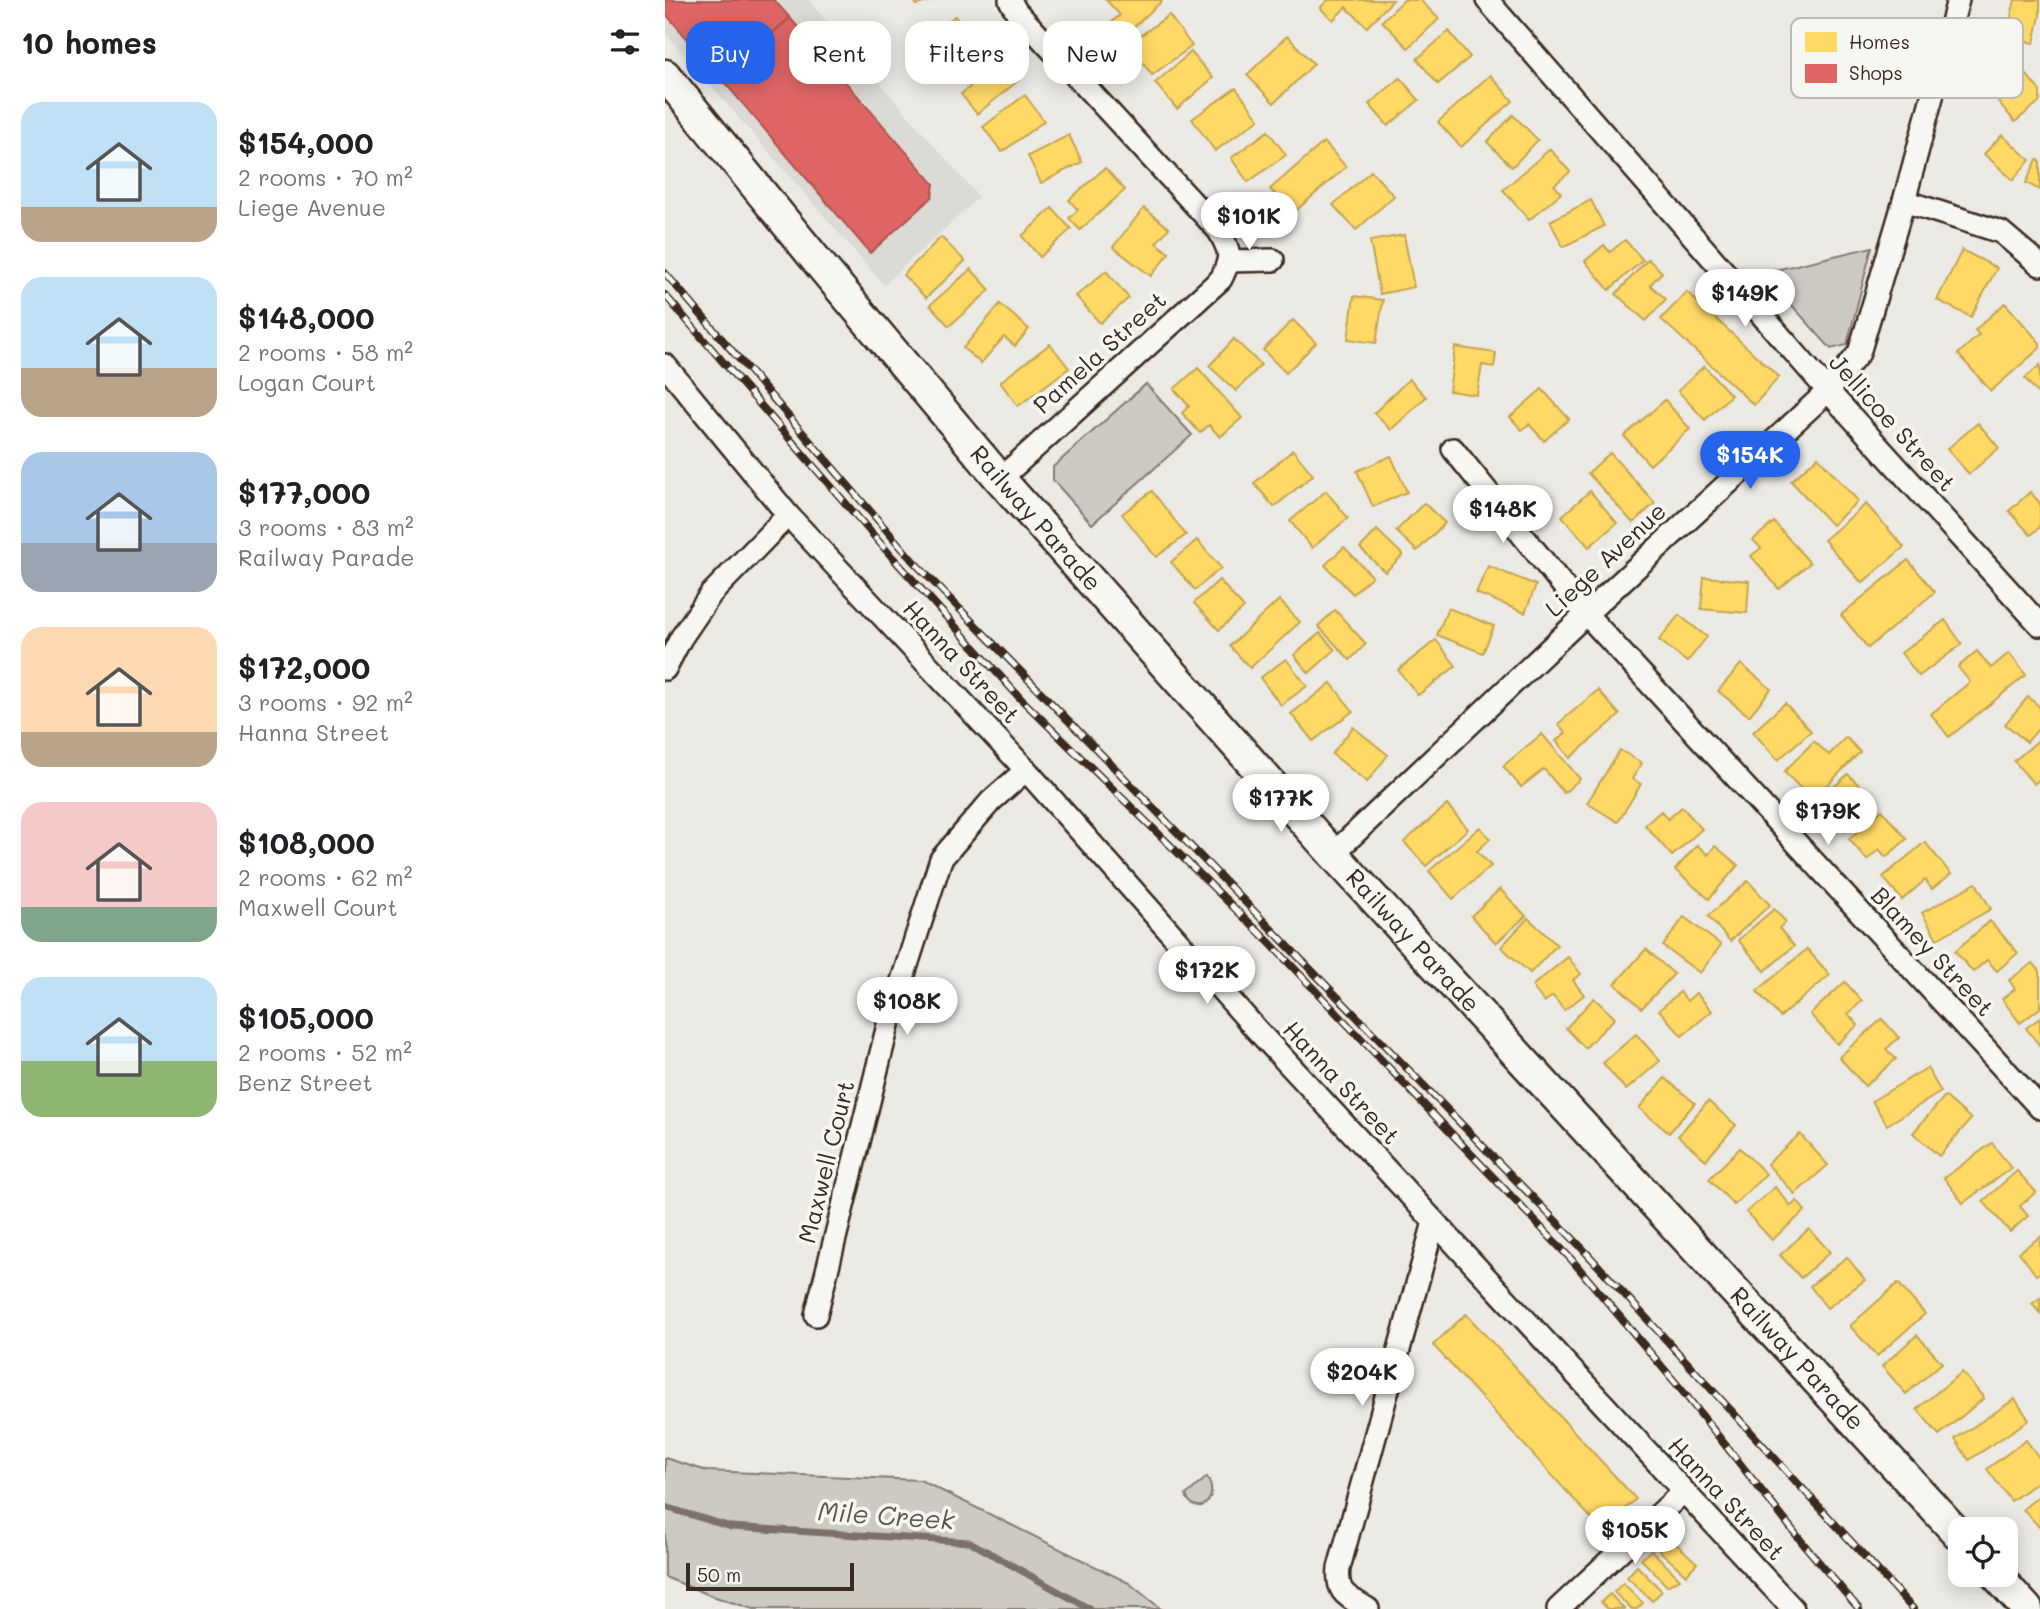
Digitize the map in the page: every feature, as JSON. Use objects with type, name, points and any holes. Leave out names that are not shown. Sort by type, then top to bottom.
[{"type":"main road","name":"Railway Parade","points":[[665,75],[1000,479],[1333,854],[1948,1523]]},
{"type":"main road","points":[[2007,1587],[2027,1609]]},
{"type":"street","points":[[1010,0],[1016,11],[1219,231],[1228,247],[1229,261],[1273,260]]},
{"type":"street","name":"Jellicoe Street","points":[[1487,0],[1828,391],[2040,625]]},
{"type":"street","name":"Liege Avenue","points":[[1953,18],[1958,0]]},
{"type":"street","name":"Liege Avenue","points":[[1333,854],[1585,614],[1828,391],[1859,353],[1932,98]]},
{"type":"street","points":[[1904,201],[2001,232],[2040,265]]},
{"type":"street","name":"Pamela Street","points":[[1000,479],[1221,279],[1229,261]]},
{"type":"street","name":"Hanna Street","points":[[665,365],[788,514],[1025,770],[1256,1030],[1793,1609]]},
{"type":"street","name":"Blamey Street","points":[[1453,449],[1585,614],[2040,1108]]},
{"type":"street","points":[[665,669],[681,638],[711,594],[788,514]]},
{"type":"street","name":"Maxwell Court","points":[[816,1315],[889,1021],[940,859],[991,801],[1025,770]]},
{"type":"street","points":[[1368,1609],[1342,1593],[1338,1582],[1339,1568],[1434,1222]]},
{"type":"street","points":[[1558,1609],[1683,1492]]},
{"type":"shaded area","points":[[665,0],[808,0],[826,21],[789,21],[789,84],[881,84],[979,197],[884,285],[709,84],[775,84],[775,21],[686,21],[686,57],[665,33]]},
{"type":"shaded area","points":[[1872,247],[1847,345],[1831,349],[1763,273]]},
{"type":"shaded area","points":[[1146,384],[1192,435],[1092,524],[1053,480],[1053,467]]},
{"type":"shaded area","points":[[665,1458],[707,1471],[920,1480],[1129,1583],[1161,1609],[753,1609],[665,1577]]},
{"type":"shaded area","points":[[1207,1477],[1211,1489],[1210,1497],[1202,1506],[1194,1505],[1186,1495]]},
{"type":"building: Homes","points":[[915,0],[936,0],[916,5]]},
{"type":"building: Homes","points":[[1106,0],[1163,0],[1140,21],[1113,21],[1120,15]]},
{"type":"building: Homes","points":[[1328,0],[1393,0],[1367,27],[1346,7],[1333,20],[1320,8]]},
{"type":"building: Homes","points":[[1404,0],[1420,0],[1439,19],[1408,48],[1382,21]]},
{"type":"building: Homes","points":[[2015,0],[2040,0],[2040,16],[2034,43],[2023,41],[2023,18],[2011,18]]},
{"type":"building: Homes","points":[[1169,15],[1192,46],[1152,75],[1142,62],[1142,35]]},
{"type":"building: Homes","points":[[1449,31],[1470,57],[1438,84],[1417,59]]},
{"type":"building: Homes","points":[[1287,36],[1314,64],[1274,103],[1247,75]]},
{"type":"building: Homes","points":[[1191,52],[1213,78],[1177,109],[1155,83]]},
{"type":"building: Homes","points":[[2023,70],[2040,91],[2040,101],[2015,122],[1995,98],[2023,98]]},
{"type":"building: Homes","points":[[1490,75],[1513,101],[1461,147],[1438,122]]},
{"type":"building: Homes","points":[[1400,78],[1419,100],[1388,126],[1369,104]]},
{"type":"building: Homes","points":[[968,84],[1014,84],[977,114],[961,94],[970,87]]},
{"type":"building: Homes","points":[[1236,88],[1259,119],[1215,151],[1192,119]]},
{"type":"building: Homes","points":[[1025,95],[1044,121],[1002,152],[983,127]]},
{"type":"building: Homes","points":[[1513,115],[1538,140],[1512,167],[1487,142]]},
{"type":"building: Homes","points":[[1268,131],[1286,155],[1248,182],[1231,158]]},
{"type":"building: Homes","points":[[1069,135],[1082,162],[1041,183],[1028,156]]},
{"type":"building: Homes","points":[[2002,135],[2030,160],[2013,180],[1984,154]]},
{"type":"building: Homes","points":[[1324,142],[1346,167],[1292,214],[1270,189]]},
{"type":"building: Homes","points":[[1550,149],[1570,172],[1554,185],[1561,193],[1529,220],[1503,190]]},
{"type":"building: Homes","points":[[2037,159],[2040,161],[2040,190],[2026,183]]},
{"type":"building: Homes","points":[[1105,168],[1125,190],[1080,230],[1069,218],[1078,210],[1069,200]]},
{"type":"building: Homes","points":[[1371,171],[1394,196],[1356,230],[1333,205]]},
{"type":"building: Homes","points":[[1591,200],[1604,226],[1563,247],[1550,221]]},
{"type":"building: Homes","points":[[1052,208],[1071,229],[1040,257],[1022,236]]},
{"type":"building: Homes","points":[[1144,208],[1169,228],[1156,243],[1169,253],[1151,276],[1113,247]]},
{"type":"building: Homes","points":[[1404,235],[1414,287],[1380,294],[1370,241]]},
{"type":"building: Homes","points":[[941,237],[965,261],[926,298],[903,275]]},
{"type":"building: Homes","points":[[1625,240],[1643,260],[1609,290],[1585,261],[1604,245],[1610,252]]},
{"type":"building: Homes","points":[[1962,250],[1997,268],[1971,317],[1937,300]]},
{"type":"building: Homes","points":[[1648,259],[1662,272],[1650,285],[1666,299],[1646,321],[1616,294]]},
{"type":"building: Homes","points":[[971,269],[990,290],[949,326],[930,305]]},
{"type":"building: Homes","points":[[1106,271],[1129,298],[1100,323],[1076,296]]},
{"type":"building: Homes","points":[[1687,292],[1779,377],[1754,405],[1661,319]]},
{"type":"building: Homes","points":[[1354,296],[1383,300],[1376,343],[1348,339]]},
{"type":"building: Homes","points":[[2005,303],[2040,343],[2040,348],[1991,391],[1958,354],[1979,335],[1975,330]]},
{"type":"building: Homes","points":[[1000,304],[1029,329],[1015,346],[1004,337],[981,363],[963,348]]},
{"type":"building: Homes","points":[[1293,320],[1316,343],[1286,373],[1263,350]]},
{"type":"building: Homes","points":[[1234,339],[1261,365],[1236,391],[1209,366]]},
{"type":"building: Homes","points":[[1050,344],[1069,368],[1018,406],[1000,382]]},
{"type":"building: Homes","points":[[1455,347],[1496,353],[1494,367],[1482,365],[1477,395],[1449,391]]},
{"type":"building: Homes","points":[[2040,365],[2040,396],[2025,378]]},
{"type":"building: Homes","points":[[1704,366],[1731,395],[1705,420],[1678,391]]},
{"type":"building: Homes","points":[[1198,368],[1242,418],[1220,437],[1209,425],[1200,433],[1182,413],[1189,406],[1174,389]]},
{"type":"building: Homes","points":[[1409,379],[1426,397],[1391,430],[1374,413]]},
{"type":"building: Homes","points":[[1542,389],[1569,419],[1544,441],[1529,424],[1522,430],[1510,417]]},
{"type":"building: Homes","points":[[1665,400],[1690,429],[1650,465],[1624,436]]},
{"type":"building: Homes","points":[[1978,423],[1999,448],[1969,474],[1947,449]]},
{"type":"building: Homes","points":[[1293,450],[1313,475],[1274,507],[1254,483]]},
{"type":"building: Homes","points":[[1610,453],[1655,503],[1633,523],[1588,473]]},
{"type":"building: Homes","points":[[1391,456],[1407,492],[1373,507],[1357,471]]},
{"type":"building: Homes","points":[[1818,457],[1858,501],[1832,525],[1791,481]]},
{"type":"building: Homes","points":[[1152,491],[1186,535],[1156,557],[1122,514]]},
{"type":"building: Homes","points":[[1326,491],[1348,518],[1312,548],[1290,521]]},
{"type":"building: Homes","points":[[1590,491],[1617,523],[1589,547],[1562,516]]},
{"type":"building: Homes","points":[[2030,492],[2040,503],[2040,527],[2031,535],[2009,511]]},
{"type":"building: Homes","points":[[1424,503],[1445,523],[1417,551],[1396,531]]},
{"type":"building: Homes","points":[[1866,504],[1904,547],[1862,583],[1824,540]]},
{"type":"building: Homes","points":[[1774,522],[1810,563],[1779,589],[1751,556],[1761,548],[1753,540]]},
{"type":"building: Homes","points":[[1377,530],[1403,555],[1385,572],[1360,548]]},
{"type":"building: Homes","points":[[1197,540],[1221,568],[1195,590],[1171,562]]},
{"type":"building: Homes","points":[[1344,547],[1372,576],[1353,594],[1325,565]]},
{"type":"building: Homes","points":[[1908,560],[1935,592],[1868,648],[1841,615]]},
{"type":"building: Homes","points":[[1488,566],[1536,585],[1525,613],[1476,593]]},
{"type":"building: Homes","points":[[1704,577],[1749,581],[1747,613],[1701,609]]},
{"type":"building: Homes","points":[[1219,580],[1244,608],[1219,630],[1194,603]]},
{"type":"building: Homes","points":[[1279,600],[1300,622],[1250,668],[1230,646]]},
{"type":"building: Homes","points":[[1448,608],[1494,626],[1483,653],[1437,635]]},
{"type":"building: Homes","points":[[1335,610],[1366,644],[1350,660],[1318,626]]},
{"type":"building: Homes","points":[[1679,615],[1707,637],[1687,662],[1659,640]]},
{"type":"building: Homes","points":[[1945,620],[1962,644],[1919,676],[1901,653]]},
{"type":"building: Homes","points":[[1320,633],[1335,650],[1309,673],[1294,655]]},
{"type":"building: Homes","points":[[1436,640],[1456,666],[1418,695],[1398,670]]},
{"type":"building: Homes","points":[[1977,651],[1991,668],[2009,653],[2026,675],[1949,737],[1931,714],[1970,682],[1958,667]]},
{"type":"building: Homes","points":[[1286,659],[1307,686],[1281,705],[1260,678]]},
{"type":"building: Homes","points":[[1741,664],[1771,689],[1749,716],[1718,691]]},
{"type":"building: Homes","points":[[1331,683],[1353,711],[1313,741],[1291,714]]},
{"type":"building: Homes","points":[[1598,690],[1620,715],[1570,758],[1556,741],[1566,733],[1558,724]]},
{"type":"building: Homes","points":[[2028,697],[2040,707],[2040,727],[2027,742],[2005,724]]},
{"type":"building: Homes","points":[[1785,703],[1811,731],[1778,760],[1753,732]]},
{"type":"building: Homes","points":[[1353,727],[1388,755],[1367,782],[1332,754]]},
{"type":"building: Homes","points":[[1542,734],[1580,779],[1564,793],[1544,769],[1521,787],[1503,766]]},
{"type":"building: Homes","points":[[1846,737],[1860,752],[1813,800],[1784,772],[1814,741],[1829,755]]},
{"type":"building: Homes","points":[[2040,739],[2040,779],[2034,784],[2014,761]]},
{"type":"building: Homes","points":[[1620,750],[1642,763],[1632,779],[1641,784],[1618,822],[1587,803]]},
{"type":"building: Homes","points":[[1848,774],[1876,803],[1845,831],[1818,802]]},
{"type":"building: Homes","points":[[1447,805],[1468,829],[1426,866],[1404,842]]},
{"type":"building: Homes","points":[[1682,807],[1702,829],[1672,856],[1645,825],[1661,811],[1668,819]]},
{"type":"building: Homes","points":[[1882,810],[1907,839],[1886,857],[1879,849],[1867,860],[1849,839]]},
{"type":"building: Homes","points":[[1480,827],[1490,839],[1477,851],[1491,866],[1453,899],[1429,871]]},
{"type":"building: Homes","points":[[1925,842],[1951,874],[1932,889],[1925,880],[1902,900],[1883,877]]},
{"type":"building: Homes","points":[[1697,845],[1708,855],[1715,846],[1738,865],[1709,899],[1675,870]]},
{"type":"building: Homes","points":[[1748,881],[1770,905],[1730,941],[1708,916]]},
{"type":"building: Homes","points":[[1976,883],[1991,909],[1937,939],[1922,913]]},
{"type":"building: Homes","points":[[1500,889],[1526,916],[1496,943],[1471,916]]},
{"type":"building: Homes","points":[[1774,909],[1786,922],[1779,928],[1794,946],[1765,971],[1738,940]]},
{"type":"building: Homes","points":[[1684,917],[1721,945],[1700,973],[1663,946]]},
{"type":"building: Homes","points":[[1528,918],[1557,945],[1530,973],[1501,947]]},
{"type":"building: Homes","points":[[1990,921],[2018,953],[1997,971],[1987,960],[1973,972],[1955,951]]},
{"type":"building: Homes","points":[[1646,949],[1674,974],[1642,1008],[1615,984]]},
{"type":"building: Homes","points":[[1807,949],[1830,975],[1780,1017],[1757,991]]},
{"type":"building: Homes","points":[[1568,957],[1581,974],[1573,980],[1584,995],[1564,1010],[1553,996],[1544,1002],[1532,986]]},
{"type":"building: Homes","points":[[2033,963],[2040,971],[2040,1008],[2020,1023],[2002,999],[2015,989],[2009,980]]},
{"type":"building: Homes","points":[[1845,982],[1862,1001],[1848,1014],[1858,1025],[1837,1044],[1810,1014]]},
{"type":"building: Homes","points":[[1680,992],[1687,1001],[1696,993],[1712,1011],[1682,1036],[1659,1010]]},
{"type":"building: Homes","points":[[1594,998],[1615,1018],[1585,1048],[1566,1028]]},
{"type":"building: Homes","points":[[2040,1018],[2040,1046],[2026,1028]]},
{"type":"building: Homes","points":[[1882,1019],[1899,1038],[1886,1049],[1896,1059],[1865,1086],[1839,1057]]},
{"type":"building: Homes","points":[[1636,1034],[1660,1061],[1626,1090],[1603,1063]]},
{"type":"building: Homes","points":[[1927,1068],[1941,1092],[1887,1125],[1872,1101]]},
{"type":"building: Homes","points":[[1665,1078],[1695,1103],[1669,1133],[1639,1108]]},
{"type":"building: Homes","points":[[1945,1096],[1971,1119],[1939,1156],[1913,1133]]},
{"type":"building: Homes","points":[[1708,1101],[1736,1125],[1706,1160],[1678,1136]]},
{"type":"building: Homes","points":[[1800,1134],[1828,1165],[1795,1194],[1767,1164]]},
{"type":"building: Homes","points":[[1992,1143],[2011,1168],[1963,1203],[1944,1178]]},
{"type":"building: Homes","points":[[1740,1148],[1766,1174],[1734,1205],[1709,1179]]},
{"type":"building: Homes","points":[[2017,1171],[2036,1192],[2020,1206],[2028,1216],[2010,1232],[1983,1201]]},
{"type":"building: Homes","points":[[1775,1187],[1791,1206],[1797,1201],[1805,1211],[1772,1240],[1746,1212]]},
{"type":"building: Homes","points":[[1809,1229],[1830,1252],[1801,1278],[1780,1255]]},
{"type":"building: Homes","points":[[2040,1237],[2040,1273],[2036,1275],[2019,1252]]},
{"type":"building: Homes","points":[[1847,1257],[1865,1280],[1827,1308],[1810,1286]]},
{"type":"building: Homes","points":[[1898,1283],[1925,1314],[1877,1356],[1850,1326]]},
{"type":"building: Homes","points":[[2040,1298],[2040,1313],[2032,1304]]},
{"type":"building: Homes","points":[[1466,1314],[1636,1499],[1602,1530],[1433,1345]]},
{"type":"building: Homes","points":[[1917,1335],[1942,1363],[1906,1394],[1882,1366]]},
{"type":"building: Homes","points":[[1962,1372],[1984,1398],[1939,1435],[1917,1409]]},
{"type":"building: Homes","points":[[2015,1399],[2029,1420],[1969,1460],[1955,1439]]},
{"type":"building: Homes","points":[[2026,1440],[2040,1459],[2040,1480],[2011,1501],[1987,1469]]},
{"type":"building: Homes","points":[[2040,1495],[2040,1528],[2023,1509]]},
{"type":"building: Homes","points":[[1661,1530],[1697,1563],[1686,1575],[1650,1542]]},
{"type":"building: Homes","points":[[1651,1550],[1680,1579],[1667,1586],[1641,1559]]},
{"type":"building: Homes","points":[[1637,1566],[1662,1591],[1652,1601],[1627,1577]]},
{"type":"building: Homes","points":[[1623,1583],[1643,1603],[1637,1609],[1631,1609],[1614,1592]]},
{"type":"building: Homes","points":[[1610,1594],[1624,1609],[1608,1609],[1601,1602]]},
{"type":"building: Shops","points":[[665,0],[774,0],[790,18],[775,31],[775,21],[686,21],[686,37],[665,13]]},
{"type":"building: Shops","points":[[790,18],[793,21],[789,21],[789,84],[847,84],[934,184],[932,197],[870,253],[726,84],[775,84],[775,31]]},
{"type":"waterway","name":"Mile Creek","points":[[665,1507],[731,1527],[970,1542],[1090,1609]]},
{"type":"railway","points":[[665,273],[914,562],[1581,1247],[1913,1609]]},
{"type":"railway","points":[[665,295],[893,558],[1020,698],[1269,942],[1571,1259],[1680,1388],[1806,1547],[1859,1609]]}]
